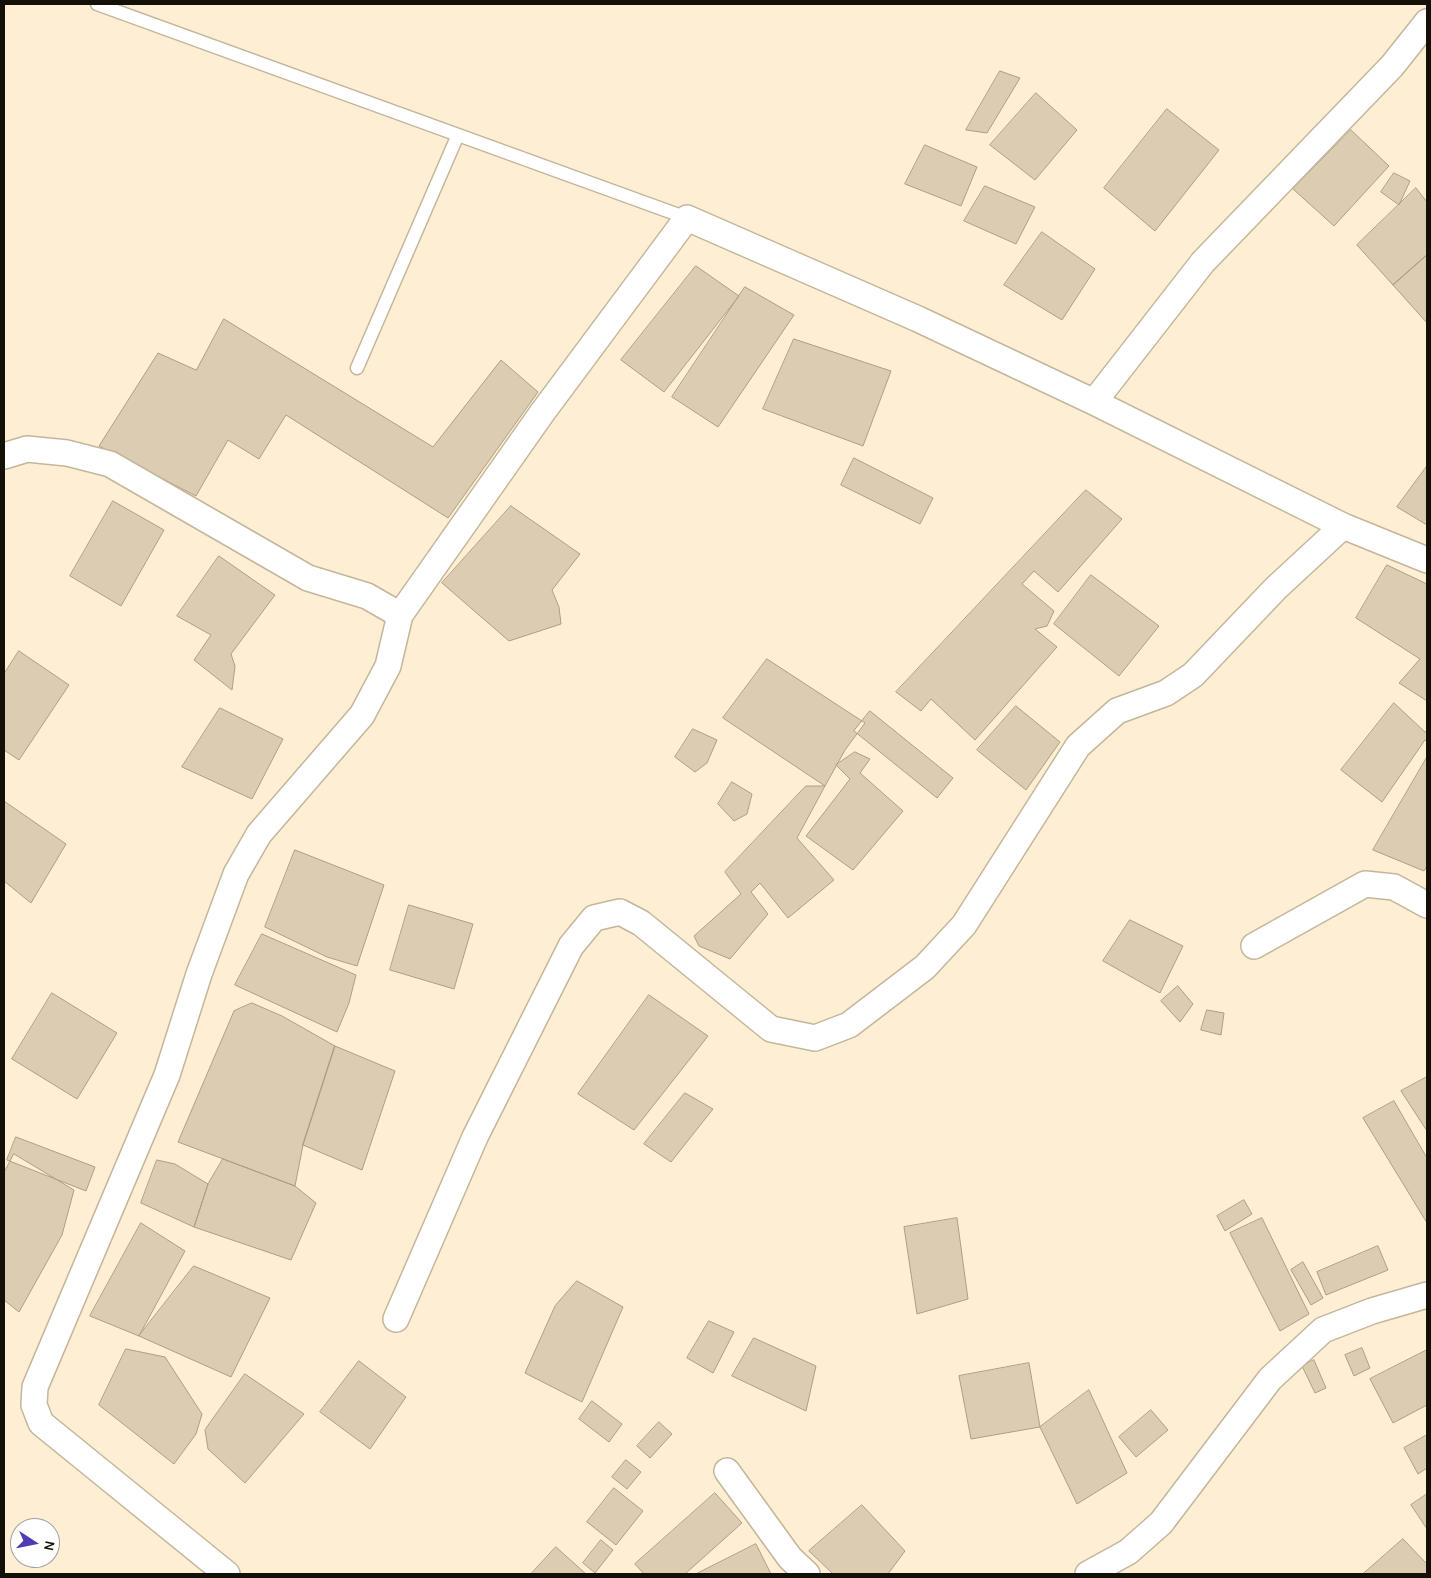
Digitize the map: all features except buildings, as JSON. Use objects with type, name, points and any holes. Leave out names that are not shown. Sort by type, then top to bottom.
[{"type":"street","points":[[1094,402],[1203,262],[1392,66],[1427,22]]},
{"type":"street","points":[[227,1574],[41,1424],[34,1405],[35,1387],[167,1074],[199,974],[236,874],[259,834],[362,715],[388,666],[400,615],[542,413],[687,218],[918,319],[1094,402],[1343,526],[1427,560]]},
{"type":"street","points":[[4,456],[27,449],[67,453],[110,464],[308,578],[367,596],[400,615]]},
{"type":"street","points":[[396,1319],[475,1138],[571,946],[594,918],[620,912],[641,923],[771,1029],[814,1038],[849,1025],[925,967],[964,925],[1078,746],[1117,711],[1166,693],[1193,675],[1276,588],[1343,526]]},
{"type":"street","points":[[1254,946],[1365,884],[1394,887],[1427,904]]},
{"type":"street","points":[[1088,1574],[1128,1552],[1161,1524],[1270,1379],[1323,1330],[1372,1311],[1427,1295]]},
{"type":"street","points":[[727,1471],[790,1558],[807,1574]]},
{"type":"lane","points":[[97,4],[687,218]]},
{"type":"lane","points":[[357,368],[457,136]]}]
